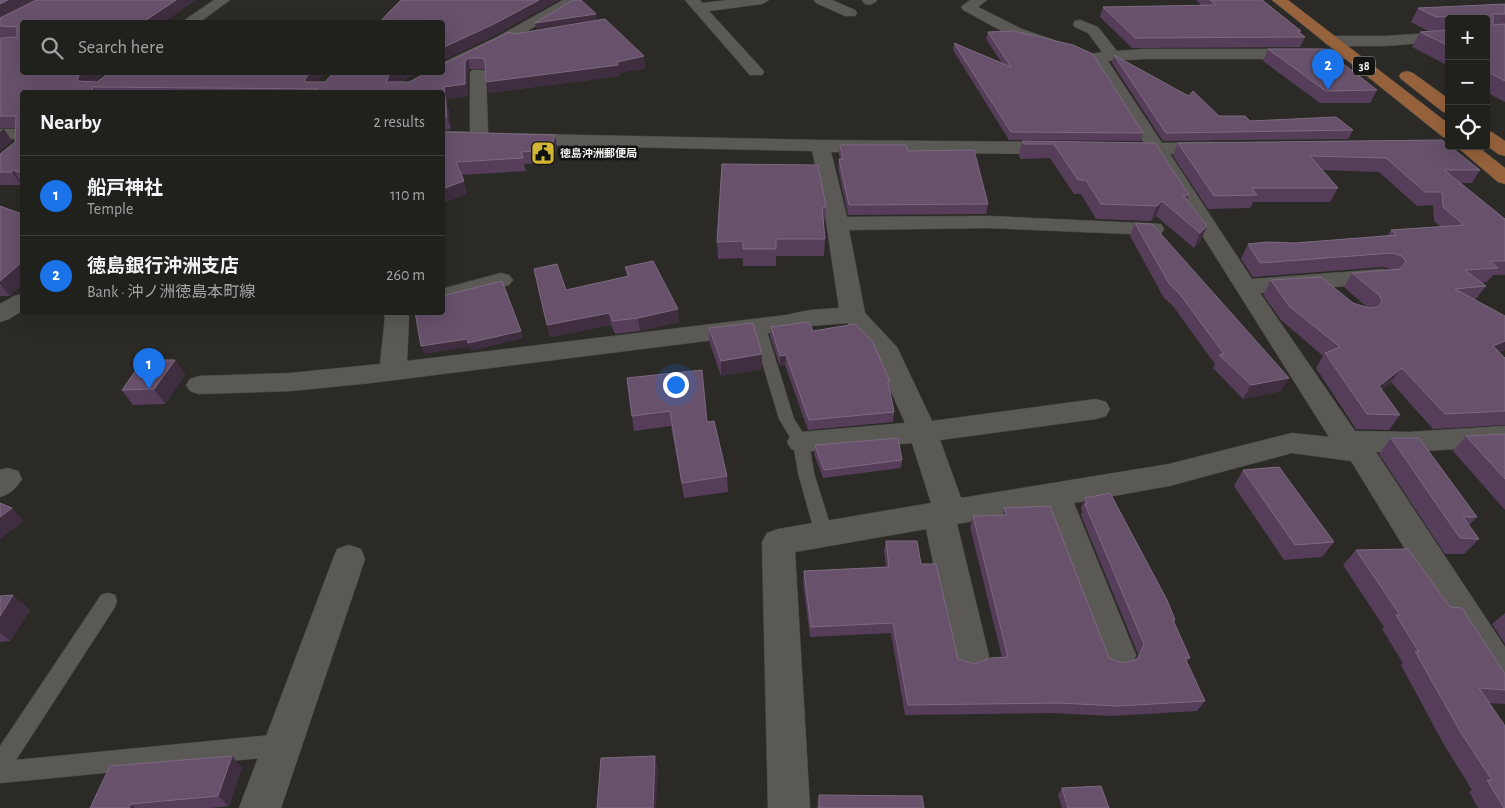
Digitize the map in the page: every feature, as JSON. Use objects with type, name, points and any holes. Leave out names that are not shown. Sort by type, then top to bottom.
[{"type":"main road","name":"38","points":[[1279,0],[1346,45],[1445,141]]},
{"type":"main road","name":"38","points":[[1338,25],[1346,45],[1381,58]]},
{"type":"main road","points":[[1396,69],[1445,105]]},
{"type":"main road","points":[[1470,150],[1505,178]]},
{"type":"street","points":[[194,20],[223,0]]},
{"type":"street","points":[[445,68],[502,40],[572,0]]},
{"type":"street","points":[[695,4],[762,0]]},
{"type":"street","points":[[980,0],[968,6],[991,18],[1000,26],[1030,39],[1059,44]]},
{"type":"street","points":[[822,1],[852,6]]},
{"type":"street","points":[[695,4],[756,72]]},
{"type":"street","points":[[1080,24],[1093,30],[1100,54],[1157,149],[1505,679]]},
{"type":"street","points":[[502,40],[541,34]]},
{"type":"street","points":[[1100,54],[1346,45],[1445,36]]},
{"type":"street","points":[[478,73],[479,137]]},
{"type":"street","points":[[0,134],[20,142]]},
{"type":"street","points":[[445,137],[820,146],[1078,148]]},
{"type":"street","points":[[820,146],[829,172],[845,282],[853,315],[884,347],[923,432],[944,514],[971,656]]},
{"type":"street","points":[[1107,148],[1225,148]]},
{"type":"street","points":[[836,224],[989,222],[1153,229]]},
{"type":"street","points":[[1246,287],[1383,276]]},
{"type":"street","points":[[445,295],[501,280]]},
{"type":"street","points":[[1318,281],[1345,304]]},
{"type":"street","points":[[0,314],[20,302]]},
{"type":"street","points":[[393,371],[396,315]]},
{"type":"street","points":[[199,385],[291,382],[393,371],[810,318],[853,315]]},
{"type":"street","points":[[801,442],[923,432],[1096,410]]},
{"type":"street","points":[[789,808],[778,542],[1169,475],[1292,443],[1353,446],[1505,436]]},
{"type":"street","points":[[1055,495],[1118,655]]},
{"type":"street","points":[[260,808],[349,559]]},
{"type":"lane","points":[[758,325],[787,419],[801,442],[806,473],[824,534]]},
{"type":"lane","points":[[0,765],[108,600]]},
{"type":"lane","points":[[0,772],[282,745]]},
{"type":"building","points":[[0,0],[8,0],[0,4]]},
{"type":"building","points":[[36,0],[176,0],[146,20],[20,20],[20,75],[79,75],[77,81],[97,82],[106,75],[308,75],[305,82],[325,82],[331,75],[389,75],[386,82],[409,82],[422,75],[445,75],[445,64],[509,32],[514,34],[605,19],[644,56],[617,62],[618,65],[486,82],[483,58],[468,58],[465,62],[465,84],[444,87],[444,90],[93,87],[92,90],[20,90],[20,172],[13,170],[12,172],[0,172],[0,154],[15,142],[16,116],[0,116],[0,38],[17,37],[17,27],[0,26],[0,18]]},
{"type":"building","points":[[401,0],[539,0],[494,24],[445,47],[445,20],[382,20]]},
{"type":"building","points":[[573,0],[581,0],[596,14],[535,23]]},
{"type":"building","points":[[1210,0],[1262,0],[1301,31],[1297,31],[1305,37],[1135,38],[1103,7],[1216,5]]},
{"type":"building","points":[[1505,4],[1505,14],[1493,14],[1493,25],[1505,24],[1505,81],[1490,73],[1490,15],[1445,15],[1445,17],[1436,17],[1418,8]]},
{"type":"building","points":[[1445,30],[1445,44],[1420,32]]},
{"type":"building","points":[[1014,31],[1073,45],[1093,54],[1143,133],[1011,132],[954,43],[1011,67],[988,32]]},
{"type":"building","points":[[1268,49],[1324,49],[1377,90],[1326,91]]},
{"type":"building","points":[[1114,55],[1189,96],[1193,91],[1219,116],[1245,116],[1250,121],[1336,117],[1353,130],[1166,133]]},
{"type":"building","points":[[445,97],[447,117],[445,117]]},
{"type":"building","points":[[445,132],[555,135],[551,150],[521,152],[523,158],[456,162],[464,181],[445,188]]},
{"type":"building","points":[[1442,140],[1445,142],[1445,150],[1455,150],[1480,170],[1444,170],[1505,219],[1505,261],[1490,261],[1498,268],[1465,270],[1486,286],[1455,289],[1505,316],[1505,341],[1493,346],[1505,358],[1505,411],[1445,414],[1402,368],[1379,386],[1400,415],[1367,414],[1325,353],[1340,347],[1289,306],[1271,280],[1321,277],[1353,303],[1369,308],[1378,307],[1382,301],[1379,295],[1352,273],[1400,269],[1406,262],[1402,256],[1392,253],[1260,263],[1248,244],[1267,242],[1295,243],[1397,235],[1391,230],[1464,225],[1443,207],[1442,192],[1425,192],[1386,158],[1310,156],[1338,188],[1252,188],[1257,195],[1214,196],[1178,143]]},
{"type":"building","points":[[1022,141],[1155,143],[1189,195],[1183,195],[1207,226],[1200,233],[1162,201],[1157,206],[1101,204],[1086,180],[1078,180],[1054,144],[1024,144]]},
{"type":"building","points":[[840,145],[906,145],[908,151],[974,150],[988,204],[849,205],[839,159],[843,159]]},
{"type":"building","points":[[722,164],[818,165],[826,207],[822,208],[825,239],[776,239],[776,249],[743,249],[743,241],[717,242]]},
{"type":"building","points":[[0,206],[20,213],[20,264],[0,281]]},
{"type":"building","points":[[1135,223],[1152,224],[1289,378],[1251,385],[1219,355],[1224,354],[1179,293],[1170,285]]},
{"type":"building","points":[[653,261],[678,309],[638,318],[613,321],[609,313],[547,325],[534,269],[557,264],[566,290],[629,276],[625,267]]},
{"type":"building","points":[[502,281],[521,331],[468,343],[467,339],[421,346],[416,315],[445,315],[445,295]]},
{"type":"building","points":[[809,322],[813,331],[855,324],[873,342],[890,382],[888,382],[894,412],[809,420],[786,355],[780,356],[771,327]]},
{"type":"building","points":[[753,323],[762,354],[721,361],[709,328]]},
{"type":"building","points":[[143,360],[175,360],[154,389],[122,390]]},
{"type":"building","points":[[702,370],[707,422],[714,421],[727,476],[682,483],[670,411],[632,416],[627,378]]},
{"type":"building","points":[[1505,434],[1505,479],[1466,436]]},
{"type":"building","points":[[898,438],[902,460],[824,470],[815,446],[817,445]]},
{"type":"building","points":[[1391,438],[1419,438],[1477,517],[1463,517],[1479,539],[1460,538]]},
{"type":"building","points":[[1279,467],[1334,542],[1295,545],[1243,470]]},
{"type":"building","points":[[1110,493],[1167,600],[1175,620],[1173,620],[1190,658],[1185,658],[1205,701],[1118,706],[1059,703],[908,705],[893,623],[811,627],[804,571],[889,567],[886,541],[917,541],[921,564],[936,564],[958,659],[975,664],[990,658],[1008,657],[973,516],[1007,515],[1004,508],[1050,506],[1109,658],[1123,663],[1138,659],[1144,644],[1085,504],[1087,504],[1085,498]]},
{"type":"building","points":[[0,503],[12,508],[0,517]]},
{"type":"building","points":[[1408,549],[1450,607],[1462,608],[1505,674],[1505,690],[1479,688],[1505,726],[1505,808],[1487,780],[1492,780],[1460,731],[1415,651],[1419,652],[1396,615],[1400,615],[1356,550]]},
{"type":"building","points":[[13,595],[0,616],[0,596]]},
{"type":"building","points":[[232,756],[218,796],[131,804],[129,808],[90,808],[110,766]]},
{"type":"building","points":[[655,756],[653,808],[597,808],[601,758]]},
{"type":"building","points":[[1101,786],[1109,808],[1068,808],[1062,788]]},
{"type":"building","points":[[819,795],[922,796],[924,808],[819,808]]},
{"type":"place","name":"徳島銀行沖洲支店","points":[[1328,90]]},
{"type":"place","name":"徳島沖洲郵便局","points":[[543,153]]},
{"type":"place","name":"船戸神社","points":[[149,389]]}]
